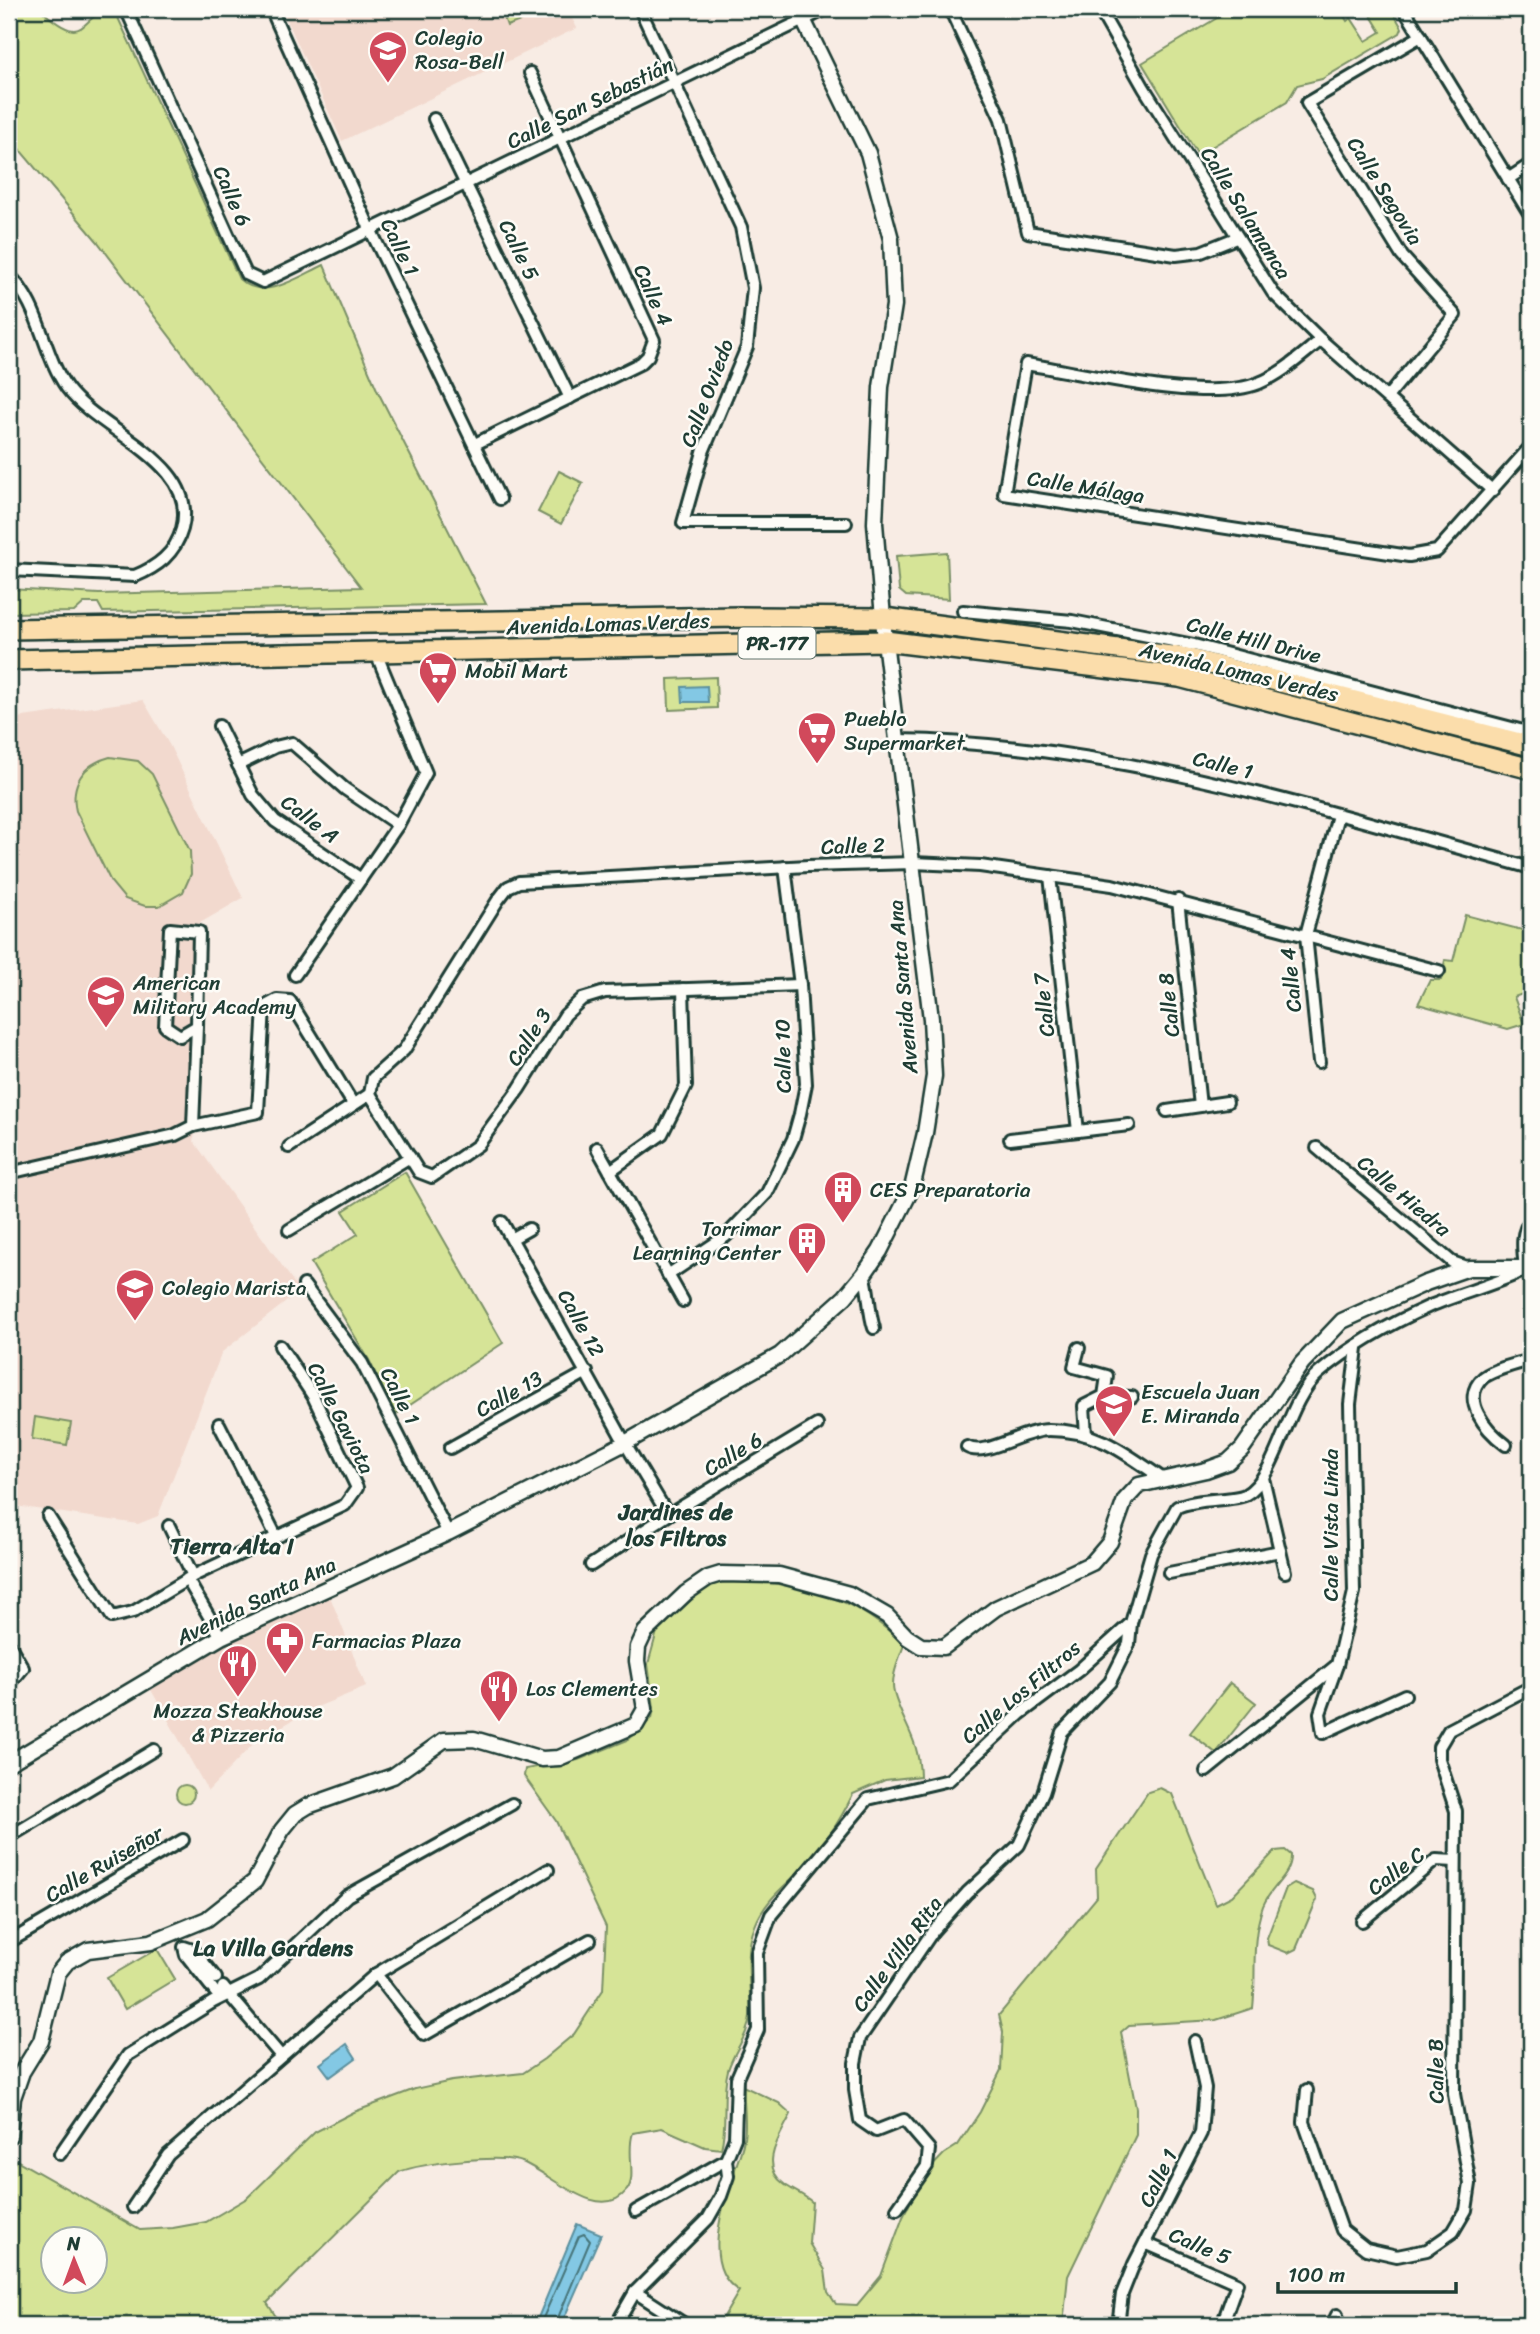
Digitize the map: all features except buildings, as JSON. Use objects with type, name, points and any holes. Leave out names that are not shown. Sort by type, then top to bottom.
[{"type":"highway","name":"Avenida Lomas Verdes","points":[[9,629],[739,617],[884,618],[1186,658],[1531,746]]},
{"type":"highway","name":"Avenida Lomas Verdes","points":[[9,660],[886,640],[1179,677],[1531,769]]},
{"type":"street","name":"Calle 6","points":[[126,9],[246,274],[262,282],[271,280],[371,231]]},
{"type":"street","name":"Calle 1","points":[[271,9],[371,231],[500,499]]},
{"type":"street","name":"Calle Oviedo","points":[[640,9],[741,227],[753,288],[747,347],[703,452],[683,523],[846,523]]},
{"type":"street","name":"Calle San Sebastián","points":[[371,231],[673,85],[801,14],[826,9]]},
{"type":"street","points":[[950,9],[1001,118],[1028,232],[1176,255],[1201,252],[1236,238]]},
{"type":"street","name":"Calle Salamanca","points":[[1099,9],[1236,238],[1273,293],[1321,340],[1388,396],[1493,491]]},
{"type":"street","points":[[1404,9],[1531,216]]},
{"type":"street","name":"Avenida Santa Ana","points":[[9,1763],[221,1637],[448,1533],[625,1443],[780,1355],[845,1297],[864,1274],[880,1251],[912,1188],[925,1133],[934,1076],[931,1019],[886,640],[875,523],[880,398],[894,305],[891,239],[868,153],[801,14]]},
{"type":"street","name":"Calle Segovia","points":[[1388,396],[1455,315],[1402,256],[1307,103],[1421,36]]},
{"type":"street","name":"Calle 4","points":[[475,444],[641,363],[648,356],[654,340],[530,73]]},
{"type":"street","name":"Calle 5","points":[[434,119],[570,398]]},
{"type":"street","points":[[1508,179],[1531,164]]},
{"type":"street","points":[[9,275],[29,300],[69,391],[91,412],[161,465],[174,479],[183,505],[183,524],[172,551],[150,569],[135,576],[9,570]]},
{"type":"street","name":"Calle Málaga","points":[[1321,340],[1261,383],[1221,390],[1189,390],[1026,364],[1004,494],[1409,556],[1437,551],[1493,491]]},
{"type":"street","points":[[1493,491],[1531,446]]},
{"type":"street","name":"Calle Hill Drive","points":[[963,611],[1072,621],[1194,645],[1531,733]]},
{"type":"street","points":[[295,975],[390,836],[426,774],[376,653]]},
{"type":"street","name":"Calle A","points":[[219,726],[253,795],[275,821],[361,879]]},
{"type":"street","name":"Calle 1","points":[[898,740],[954,741],[1108,759],[1196,778],[1531,868]]},
{"type":"street","points":[[238,765],[275,747],[292,743],[345,789],[397,825]]},
{"type":"street","name":"Calle 4","points":[[1319,1062],[1306,935],[1338,815]]},
{"type":"street","name":"Calle 2","points":[[370,1094],[373,1078],[404,1050],[508,887],[519,882],[785,867],[913,863],[980,866],[1112,885],[1178,900],[1439,971]]},
{"type":"street","name":"Calle 10","points":[[667,1275],[726,1236],[747,1215],[766,1193],[793,1139],[806,1084],[800,985],[785,867]]},
{"type":"street","name":"Calle 7","points":[[1050,876],[1078,1131]]},
{"type":"street","name":"Calle 8","points":[[1178,900],[1200,1106]]},
{"type":"street","points":[[193,1126],[197,1026],[199,932],[170,929],[165,1026],[180,1036],[197,1026]]},
{"type":"street","name":"Calle 3","points":[[370,1094],[419,1172],[432,1177],[478,1145],[519,1088],[565,1016],[582,999],[605,992],[800,985]]},
{"type":"street","points":[[610,1171],[662,1134],[686,1086],[683,989]]},
{"type":"street","points":[[9,1172],[175,1135],[193,1126],[258,1112],[264,1007],[277,1000],[290,1001],[353,1104]]},
{"type":"street","points":[[289,1147],[370,1094]]},
{"type":"street","points":[[1167,1111],[1227,1102]]},
{"type":"street","points":[[1010,1139],[1129,1125]]},
{"type":"street","points":[[597,1148],[683,1301]]},
{"type":"street","name":"Calle Hiedra","points":[[1317,1148],[1452,1262],[1469,1268]]},
{"type":"street","points":[[289,1230],[410,1157]]},
{"type":"street","points":[[1528,1269],[1523,1237],[1531,1220]]},
{"type":"street","name":"Calle 12","points":[[502,1222],[668,1515]]},
{"type":"street","points":[[513,1238],[529,1229]]},
{"type":"street","points":[[9,2136],[13,2098],[22,2071],[41,2041],[58,1973],[67,1962],[88,1950],[141,1944],[176,1934],[207,1919],[255,1881],[282,1830],[295,1814],[308,1806],[393,1776],[444,1740],[474,1739],[542,1759],[559,1758],[636,1725],[645,1709],[637,1661],[638,1647],[645,1632],[686,1593],[708,1578],[740,1572],[807,1581],[849,1594],[875,1608],[921,1646],[932,1649],[944,1647],[996,1608],[1091,1563],[1110,1542],[1131,1492],[1139,1485],[1206,1471],[1228,1462],[1242,1449],[1302,1363],[1342,1321],[1426,1283],[1469,1268],[1528,1269]]},
{"type":"street","points":[[1131,1623],[1151,1554],[1177,1507],[1199,1499],[1238,1497],[1246,1494],[1263,1478],[1306,1386],[1320,1372],[1430,1306],[1499,1283],[1528,1269]]},
{"type":"street","points":[[864,1274],[871,1296],[870,1317],[874,1328]]},
{"type":"street","name":"Calle 1","points":[[304,1285],[362,1363],[448,1533]]},
{"type":"street","name":"Calle Gaviota","points":[[48,1516],[112,1617],[133,1612],[190,1577],[345,1505],[357,1489],[313,1396],[280,1346]]},
{"type":"street","points":[[1079,1348],[1074,1367],[1107,1376],[1104,1396]]},
{"type":"street","name":"Calle Vista Linda","points":[[1357,1348],[1350,1404],[1354,1592],[1337,1665],[1320,1713],[1324,1733],[1405,1695]]},
{"type":"street","points":[[1506,1445],[1485,1427],[1473,1402],[1473,1393],[1485,1377],[1531,1360]]},
{"type":"street","name":"Calle 13","points":[[450,1448],[587,1372]]},
{"type":"street","points":[[1086,1436],[1084,1406],[1104,1396],[1132,1397]]},
{"type":"street","points":[[219,1424],[276,1536]]},
{"type":"street","name":"Calle 6","points":[[592,1565],[668,1515],[817,1425]]},
{"type":"street","points":[[967,1447],[982,1452],[1028,1432],[1052,1430],[1113,1444],[1163,1479]]},
{"type":"street","points":[[1263,1478],[1285,1572]]},
{"type":"street","points":[[169,1526],[190,1577],[221,1637]]},
{"type":"street","points":[[1169,1573],[1280,1551]]},
{"type":"street","name":"Calle Los Filtros","points":[[616,2325],[635,2292],[708,2219],[728,2176],[726,2160],[735,2138],[737,2078],[758,2030],[757,1953],[771,1915],[868,1799],[949,1780],[1020,1714],[1079,1670],[1131,1623]]},
{"type":"street","name":"Calle Villa Rita","points":[[897,2209],[927,2166],[929,2149],[904,2120],[876,2132],[860,2120],[855,2090],[855,2063],[860,2038],[933,1931],[967,1893],[1019,1845],[1043,1793],[1062,1732],[1110,1682],[1129,1644],[1131,1623]]},
{"type":"street","points":[[9,1644],[23,1668],[9,1685]]},
{"type":"street","points":[[1206,1770],[1337,1665]]},
{"type":"street","name":"Calle B","points":[[1307,2090],[1304,2122],[1342,2230],[1366,2249],[1397,2256],[1427,2250],[1453,2232],[1466,2210],[1471,2184],[1454,2094],[1456,1811],[1439,1759],[1442,1737],[1449,1730],[1531,1687]]},
{"type":"street","points":[[9,1823],[12,1835],[154,1750]]},
{"type":"street","points":[[60,2154],[128,2055],[223,1988],[259,1979],[347,1896],[512,1804]]},
{"type":"street","name":"Calle Ruiseñor","points":[[9,1942],[183,1840]]},
{"type":"street","name":"Calle C","points":[[1362,1921],[1436,1860],[1455,1861]]},
{"type":"street","points":[[134,2207],[168,2155],[376,1974],[548,1870]]},
{"type":"street","points":[[176,1934],[186,1955],[216,1993],[223,1988]]},
{"type":"street","points":[[376,1974],[425,2035],[590,1940]]},
{"type":"street","points":[[184,1947],[193,1950],[281,2056]]},
{"type":"street","name":"Calle 1","points":[[1118,2325],[1122,2294],[1201,2133],[1205,2088],[1195,2041]]},
{"type":"street","points":[[636,2211],[726,2160]]},
{"type":"street","name":"Calle 5","points":[[1145,2243],[1237,2283],[1222,2325]]},
{"type":"street","points":[[635,2292],[686,2325]]},
{"type":"shaded area","name":"Colegio Rosa-Bell","points":[[282,9],[567,9],[577,28],[342,141]]},
{"type":"shaded area","points":[[143,700],[170,746],[243,898],[200,923],[206,939],[200,1119],[193,1140],[300,1291],[222,1352],[158,1516],[138,1524],[9,1505],[9,719]]},
{"type":"shaded area","points":[[329,1594],[366,1687],[312,1709],[255,1742],[208,1791],[150,1688],[238,1636]]},
{"type":"green space","points":[[9,9],[40,9],[68,29],[76,30],[103,11],[114,9],[239,279],[259,288],[270,288],[292,281],[324,265],[378,392],[486,604],[103,612],[98,603],[84,603],[74,612],[9,613],[9,589],[99,594],[361,587],[97,241],[9,137]]},
{"type":"green space","points":[[501,9],[544,9],[545,12],[507,26]]},
{"type":"green space","points":[[1232,9],[1326,9],[1329,12],[1340,9],[1347,21],[1351,18],[1366,41],[1381,32],[1368,11],[1391,9],[1402,28],[1400,33],[1322,79],[1297,85],[1287,102],[1198,155],[1142,63]]},
{"type":"green space","points":[[559,471],[583,483],[561,524],[538,512]]},
{"type":"green space","points":[[947,552],[949,599],[906,596],[899,590],[896,556]]},
{"type":"green space","points":[[716,677],[717,708],[669,710],[668,679]]},
{"type":"green space","points":[[110,757],[138,761],[152,774],[190,851],[191,874],[183,892],[159,906],[145,906],[125,899],[111,882],[76,811],[75,792],[81,776],[92,765]]},
{"type":"green space","points":[[1465,915],[1526,931],[1531,949],[1531,980],[1526,982],[1528,992],[1514,997],[1524,1024],[1508,1029],[1418,1004],[1430,980],[1441,980],[1445,960],[1453,961]]},
{"type":"green space","points":[[405,1172],[503,1343],[395,1415],[369,1360],[311,1263],[358,1234],[343,1211]]},
{"type":"green space","points":[[35,1417],[71,1423],[67,1445],[32,1439]]},
{"type":"green space","points":[[746,1579],[812,1591],[850,1605],[869,1616],[904,1645],[893,1687],[919,1763],[920,1776],[885,1780],[853,1794],[837,1824],[817,1852],[775,1895],[759,1917],[749,1948],[750,2016],[747,2030],[728,2070],[721,2149],[705,2147],[662,2128],[633,2133],[630,2185],[616,2199],[603,2202],[574,2193],[522,2162],[511,2160],[460,2161],[399,2172],[267,2303],[275,2315],[276,2325],[19,2325],[9,2318],[9,2175],[16,2160],[140,2230],[206,2222],[247,2198],[315,2132],[354,2112],[415,2089],[452,2081],[523,2073],[574,2034],[603,1990],[606,1927],[556,1821],[524,1776],[525,1769],[578,1760],[628,1740],[652,1718],[654,1708],[648,1664],[658,1628],[710,1584]]},
{"type":"green space","points":[[1230,1683],[1256,1703],[1216,1753],[1190,1733]]},
{"type":"green space","points":[[185,1785],[191,1788],[194,1794],[191,1800],[185,1803],[179,1800],[176,1794],[179,1788]]},
{"type":"green space","points":[[1160,1788],[1172,1794],[1216,1904],[1232,1896],[1275,1851],[1285,1850],[1291,1855],[1290,1862],[1288,1869],[1266,1899],[1259,1920],[1255,1945],[1253,2008],[1216,2020],[1129,2025],[1121,2032],[1136,2108],[1136,2135],[1068,2276],[1063,2325],[719,2325],[739,2291],[726,2279],[719,2263],[717,2244],[724,2204],[743,2143],[743,2086],[779,2103],[791,2114],[774,2150],[773,2168],[784,2184],[812,2202],[809,2243],[825,2270],[828,2292],[836,2304],[857,2305],[881,2276],[903,2217],[924,2175],[944,2154],[958,2145],[980,2112],[1001,2070],[1003,2032],[999,2015],[1097,1897],[1096,1869],[1148,1792]]},
{"type":"green space","points":[[1294,1883],[1313,1891],[1317,1899],[1296,1949],[1288,1953],[1268,1945],[1267,1938],[1286,1888]]},
{"type":"green space","points":[[157,1949],[175,1979],[125,2009],[107,1978]]},
{"type":"water","points":[[707,686],[708,702],[683,702],[682,687]]},
{"type":"water","points":[[347,2044],[356,2058],[330,2077],[320,2064]]},
{"type":"water","points":[[577,2224],[601,2234],[561,2325],[535,2325]]},
{"type":"place","name":"Colegio Rosa-Bell","points":[[388,84]]},
{"type":"place","name":"Mobil Mart","points":[[438,705]]},
{"type":"place","name":"Pueblo Supermarket","points":[[817,765]]},
{"type":"place","name":"American Military Academy","points":[[106,1029]]},
{"type":"place","name":"CES Preparatoria","points":[[843,1224]]},
{"type":"place","name":"Torrimar Learning Center","points":[[807,1275]]},
{"type":"place","name":"Colegio Marista","points":[[135,1322]]},
{"type":"place","name":"Escuela Juan E. Miranda","points":[[1114,1438]]},
{"type":"place","name":"Farmacias Plaza","points":[[285,1675]]},
{"type":"place","name":"Mozza Steakhouse & Pizzeria","points":[[238,1698]]},
{"type":"place","name":"Los Clementes","points":[[499,1723]]},
{"type":"district","name":"Jardines de los Filtros","points":[[676,1525]]},
{"type":"district","name":"Tierra Alta I","points":[[232,1546]]},
{"type":"district","name":"La Villa Gardens","points":[[273,1948]]}]
